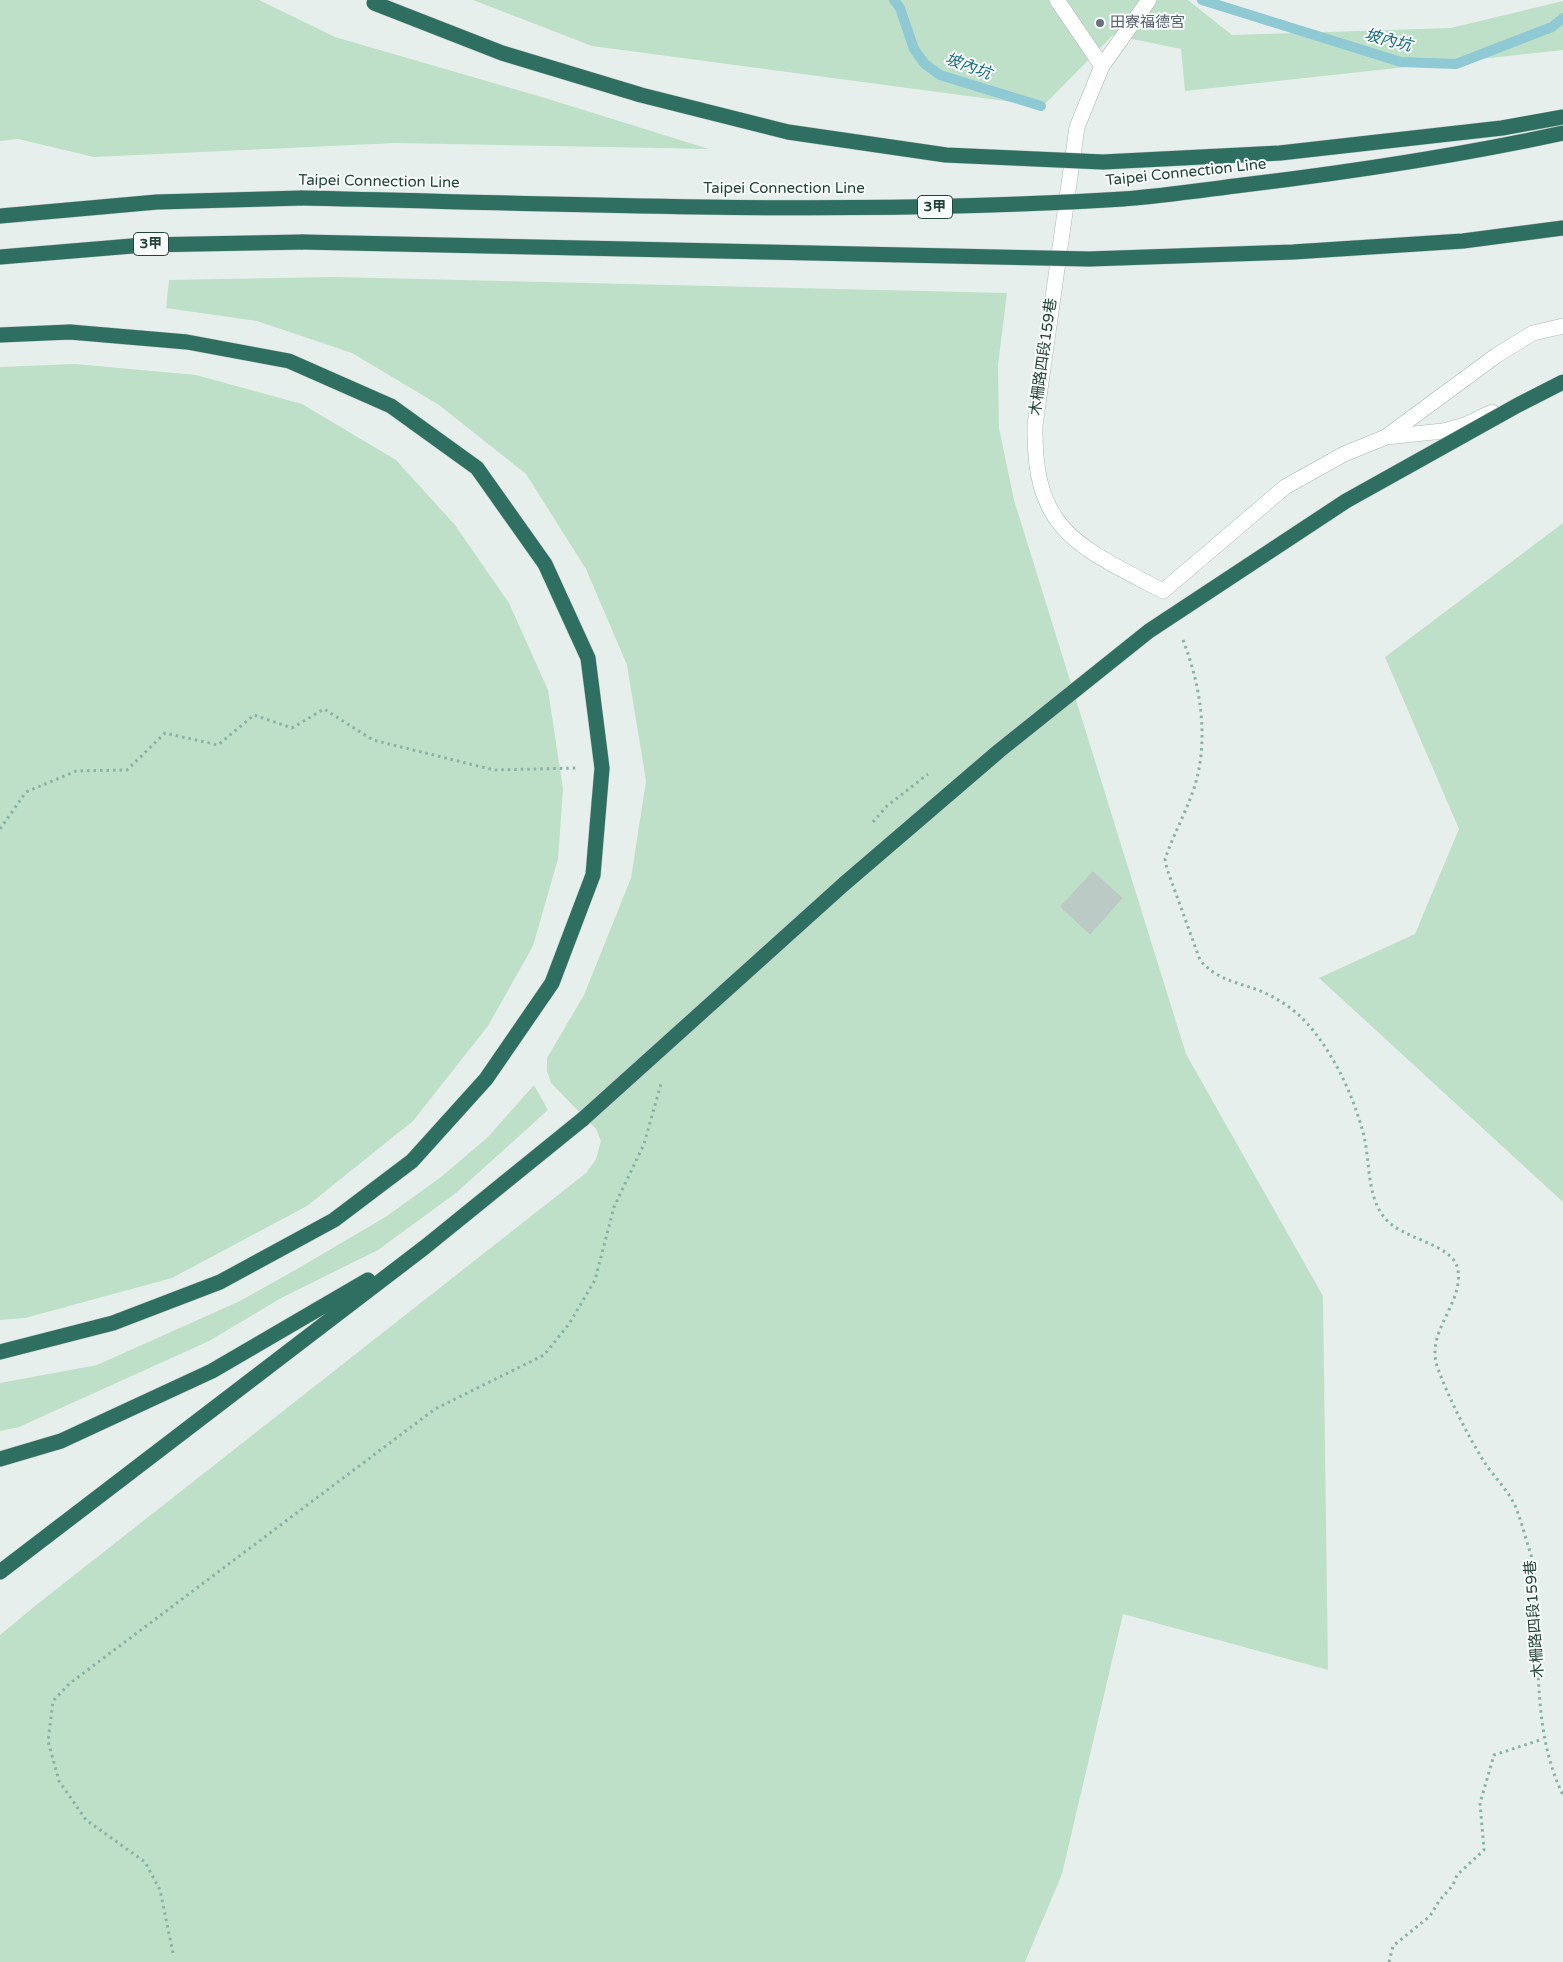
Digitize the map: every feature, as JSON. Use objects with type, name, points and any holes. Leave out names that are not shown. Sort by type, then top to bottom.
[{"type":"highway","points":[[370,2],[502,53],[641,95],[788,132],[946,155],[1103,162],[1270,153],[1502,128],[1563,117]]},
{"type":"highway","name":"Taipei Connection Line","points":[[0,216],[157,202],[302,198],[774,208],[943,207],[1116,199],[1311,177],[1484,150],[1563,133]]},
{"type":"highway","name":"3甲","points":[[0,258],[144,245],[303,242],[1089,260],[1293,252],[1463,241],[1563,228]]},
{"type":"highway","points":[[0,334],[70,332],[187,342],[289,361],[391,406],[477,468],[545,564],[588,658],[602,768],[593,875],[552,984],[486,1079],[412,1161],[334,1220],[220,1282],[113,1323],[0,1352]]},
{"type":"highway","points":[[0,1572],[425,1247],[583,1119],[918,820],[999,751],[1149,631],[1346,501],[1518,404],[1563,382]]},
{"type":"highway","points":[[0,1459],[61,1441],[212,1371],[425,1247]]},
{"type":"street","points":[[1057,0],[1102,66]]},
{"type":"street","name":"木柵路四段159巷","points":[[1149,0],[1102,66],[1077,127],[1035,425],[1034,457],[1039,484],[1049,510],[1064,530],[1097,556],[1163,591],[1285,487],[1344,454],[1386,437],[1443,431],[1465,425],[1538,386],[1563,378]]},
{"type":"street","points":[[1386,437],[1497,355],[1533,333],[1563,326]]},
{"type":"path","name":"木柵路四段159巷","points":[[1182,637],[1194,668],[1200,702],[1200,753],[1194,790],[1165,859],[1167,869],[1200,960],[1210,971],[1266,993],[1293,1010],[1310,1027],[1332,1055],[1346,1083],[1364,1135],[1375,1202],[1384,1217],[1395,1229],[1444,1251],[1454,1258],[1458,1269],[1458,1286],[1436,1337],[1434,1354],[1438,1370],[1479,1453],[1515,1506],[1531,1557],[1543,1738],[1554,1777],[1563,1795]]},
{"type":"path","points":[[0,829],[26,792],[76,771],[127,770],[165,733],[218,745],[254,715],[292,728],[324,709],[374,740],[494,770],[602,768]]},
{"type":"path","points":[[174,1953],[160,1890],[145,1862],[86,1820],[58,1781],[48,1741],[53,1701],[69,1684],[435,1409],[544,1355],[569,1324],[588,1294],[594,1280],[614,1207],[644,1144]]},
{"type":"path","points":[[1389,1962],[1393,1946],[1430,1916],[1439,1901],[1453,1885],[1457,1875],[1484,1850],[1480,1803],[1494,1755],[1543,1738]]},
{"type":"green space","points":[[0,0],[259,0],[335,37],[545,98],[709,149],[395,143],[94,157],[18,139],[0,141]]},
{"type":"green space","points":[[473,0],[1188,0],[1232,35],[1451,28],[1563,1],[1563,50],[1185,91],[1181,49],[1113,35],[1043,106],[592,46]]},
{"type":"green space","points":[[334,277],[1007,293],[998,365],[999,428],[1014,500],[1186,1054],[1323,1296],[1328,1670],[1123,1614],[1062,1874],[1025,1962],[0,1962],[0,1635],[586,1173],[596,1159],[601,1141],[596,1129],[551,1083],[547,1071],[547,1058],[584,995],[631,878],[646,781],[627,665],[586,569],[526,474],[439,405],[352,353],[257,321],[166,308],[169,280]]},
{"type":"green space","points":[[75,364],[196,375],[302,404],[396,460],[455,525],[509,603],[548,690],[563,789],[558,859],[533,946],[488,1026],[413,1121],[307,1206],[172,1278],[25,1318],[0,1320],[0,367]]},
{"type":"green space","points":[[1563,523],[1563,1202],[1319,978],[1415,934],[1459,829],[1385,657]]},
{"type":"green space","points":[[534,1085],[548,1110],[456,1193],[378,1250],[283,1297],[209,1341],[19,1427],[0,1431],[0,1383],[97,1365],[240,1301],[387,1216],[441,1177],[488,1137]]},
{"type":"building","points":[[1093,872],[1122,898],[1090,934],[1061,907]]},
{"type":"waterway","name":"坡內坑","points":[[894,0],[900,8],[914,49],[925,64],[940,75],[1041,106]]},
{"type":"waterway","name":"坡內坑","points":[[1202,0],[1401,62],[1456,64],[1552,27],[1563,18]]},
{"type":"place","name":"田寮福德宮","points":[[1100,23]]}]
